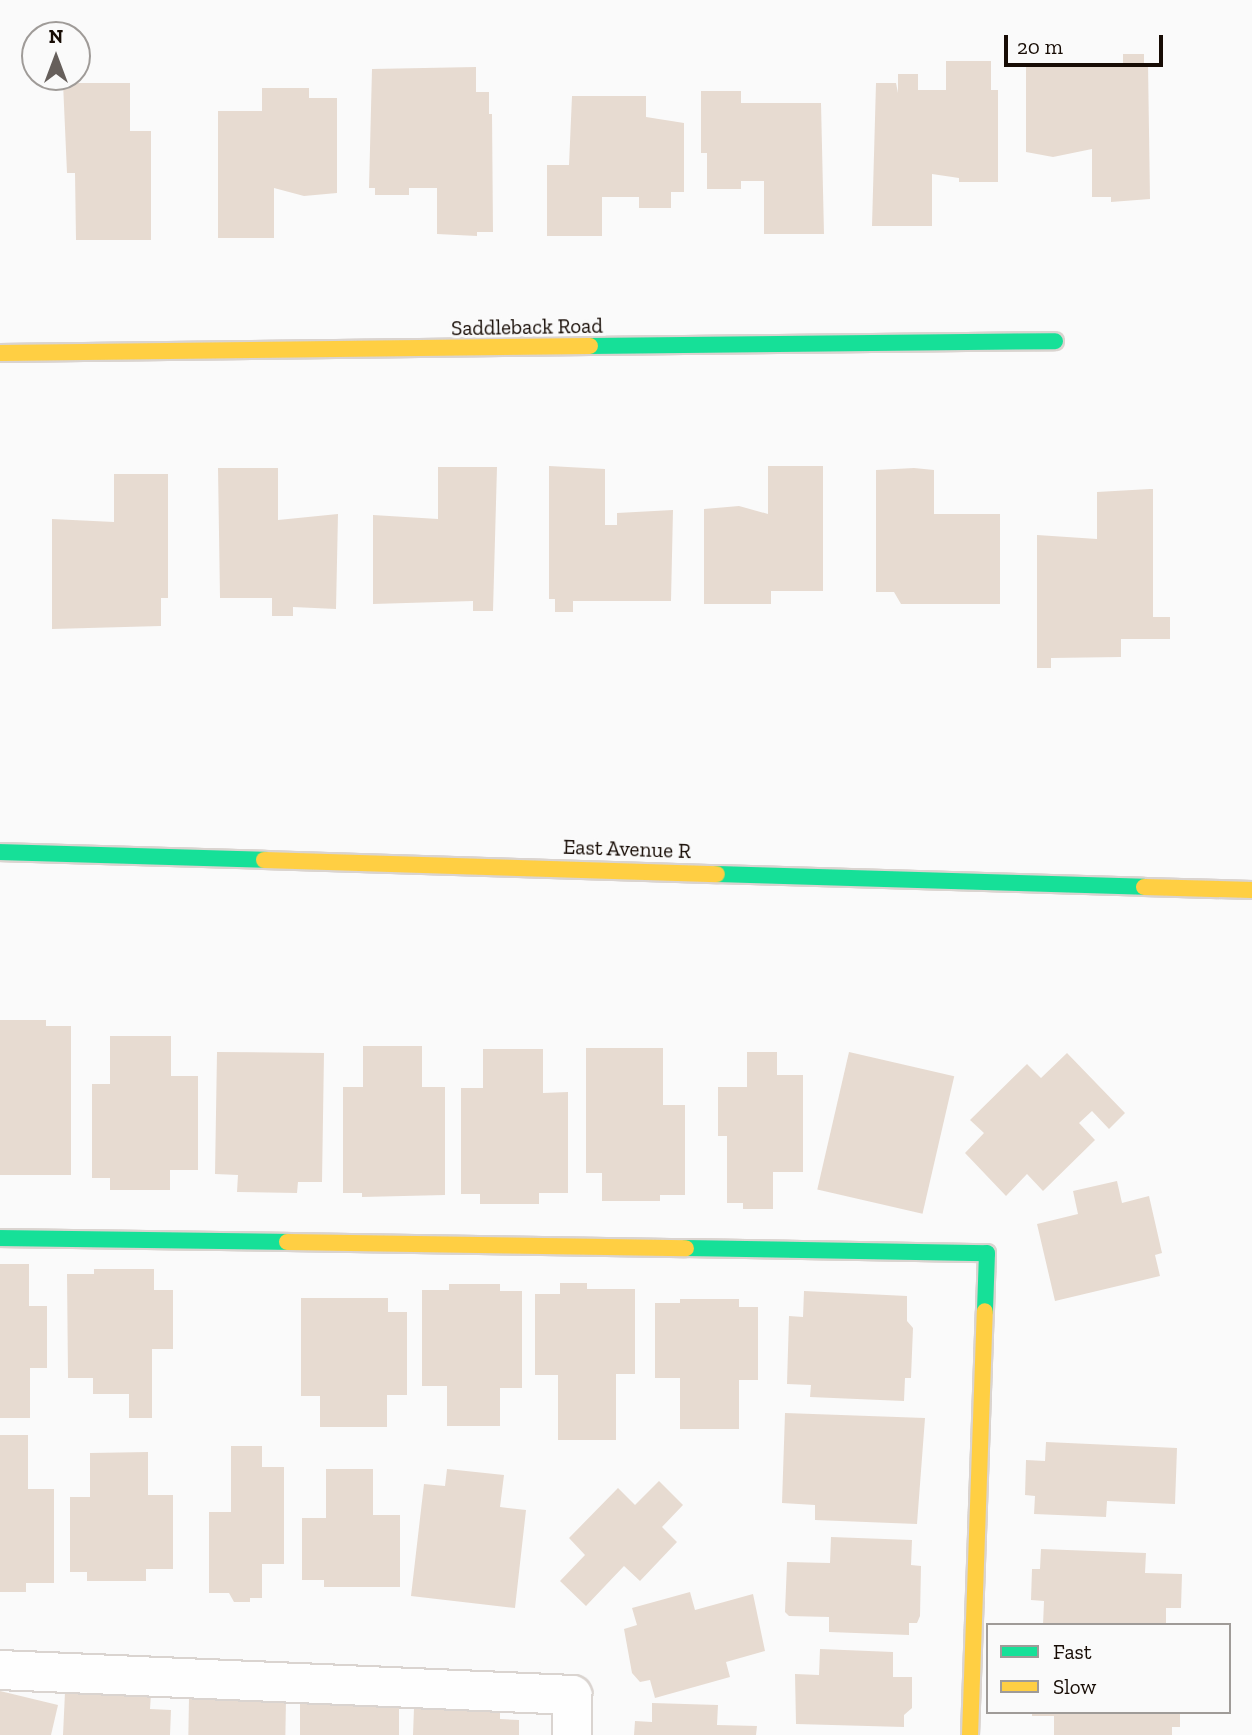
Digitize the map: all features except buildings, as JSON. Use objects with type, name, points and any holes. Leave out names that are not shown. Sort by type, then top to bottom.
[{"type":"street","name":"Saddleback Road","points":[[0,353],[1055,341]]},
{"type":"street","name":"East Avenue R","points":[[0,852],[1252,890]]},
{"type":"street","points":[[0,1238],[987,1253],[970,1735]]},
{"type":"street","points":[[0,1670],[572,1695],[572,1735]]},
{"type":"traffic: fast","points":[[590,346],[1055,341]]},
{"type":"traffic: fast","points":[[0,852],[264,860]]},
{"type":"traffic: fast","points":[[717,874],[1144,887]]},
{"type":"traffic: fast","points":[[0,1238],[287,1242]]},
{"type":"traffic: fast","points":[[686,1248],[987,1253],[985,1311]]},
{"type":"traffic: slow","points":[[0,353],[590,346]]},
{"type":"traffic: slow","points":[[264,860],[717,874]]},
{"type":"traffic: slow","points":[[1144,887],[1252,890]]},
{"type":"traffic: slow","points":[[287,1242],[686,1248]]},
{"type":"traffic: slow","points":[[970,1735],[985,1311]]}]
